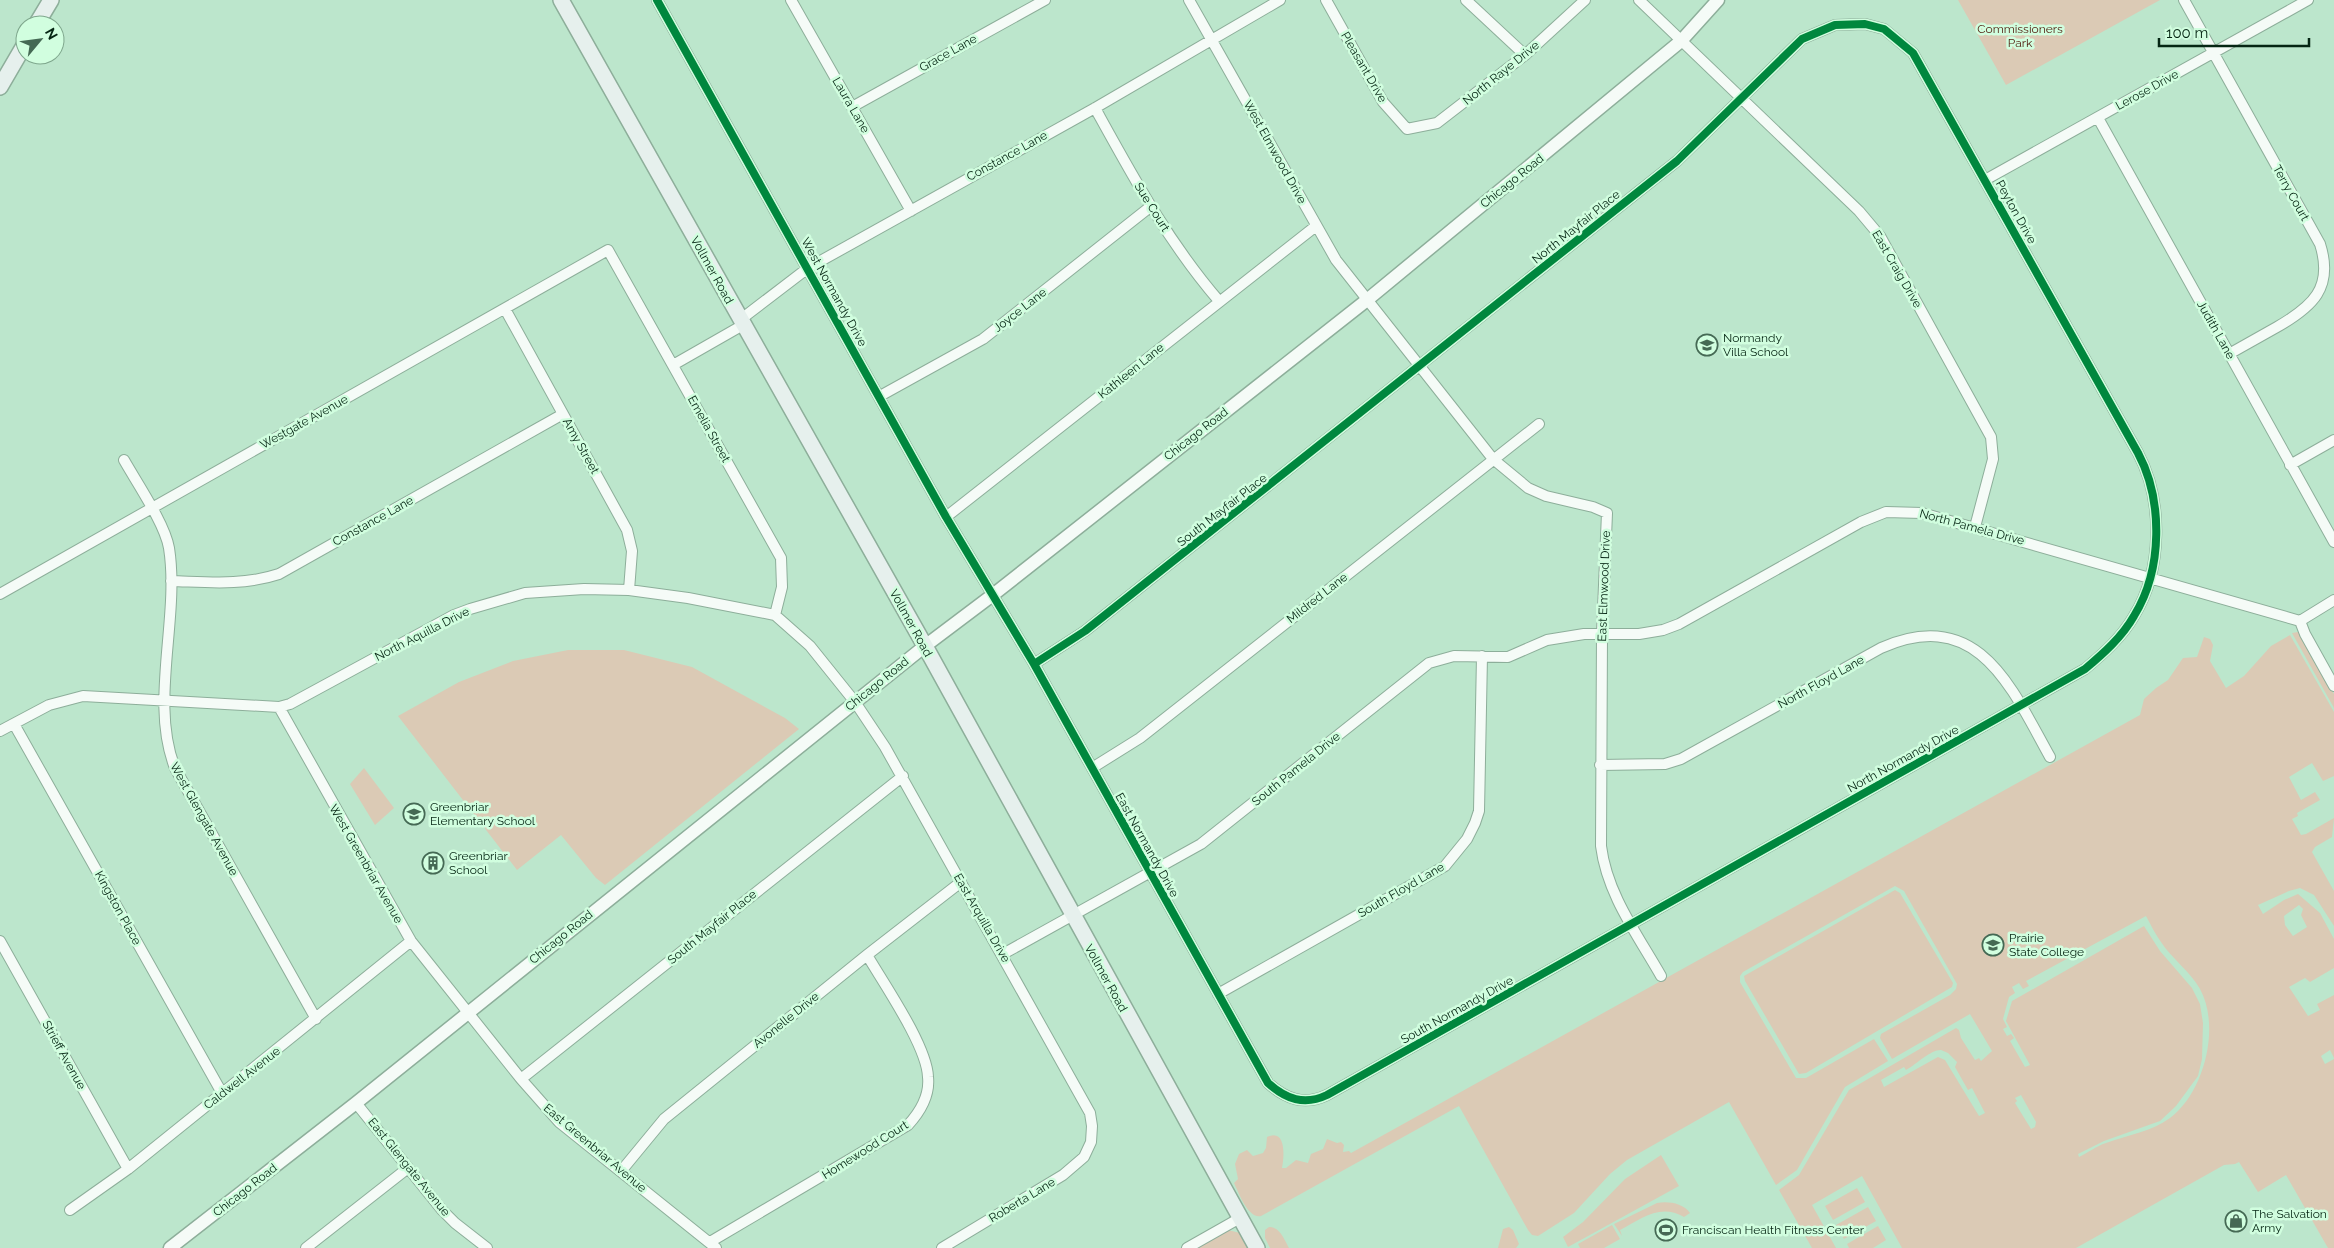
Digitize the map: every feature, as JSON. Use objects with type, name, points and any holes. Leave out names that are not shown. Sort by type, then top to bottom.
[{"type":"main road","points":[[42,15],[51,0]]},
{"type":"main road","name":"Vollmer Road","points":[[561,0],[741,323],[925,646],[1071,914],[1257,1248]]},
{"type":"main road","points":[[0,87],[15,61]]},
{"type":"street","name":"West Normandy Drive","points":[[657,0],[946,517],[994,594]]},
{"type":"street","name":"Grace Lane","points":[[852,107],[1045,0]]},
{"type":"street","name":"West Elmwood Drive","points":[[1189,0],[1336,260],[1367,300]]},
{"type":"street","name":"Constance Lane","points":[[673,365],[741,323],[808,268],[1095,108],[1280,0]]},
{"type":"street","name":"Pleasant Drive","points":[[1326,0],[1383,102],[1408,129]]},
{"type":"street","points":[[1466,0],[1525,55]]},
{"type":"street","name":"North Raye Drive","points":[[1408,129],[1437,124],[1525,55],[1585,0]]},
{"type":"street","name":"East Craig Drive","points":[[1638,0],[1873,227],[1991,437],[1993,459],[1975,528]]},
{"type":"street","name":"Chicago Road","points":[[170,1248],[356,1103],[466,1012],[854,702],[1367,300],[1681,41],[1718,0]]},
{"type":"street","name":"Terry Court","points":[[2184,0],[2320,244],[2326,265],[2322,290],[2310,306],[2229,354]]},
{"type":"street","name":"Lerose Drive","points":[[1985,180],[2308,0]]},
{"type":"street","name":"Laura Lane","points":[[795,1],[910,211]]},
{"type":"street","name":"Peyton Drive","points":[[1742,99],[1808,35],[1835,24],[1865,24],[1884,29],[1913,53],[2146,471],[2153,494],[2157,526],[2156,546],[2149,576]]},
{"type":"street","name":"North Mayfair Place","points":[[1419,367],[1677,161],[1742,99]]},
{"type":"street","name":"Sue Court","points":[[1095,108],[1150,207],[1195,272],[1219,301]]},
{"type":"street","name":"Judith Lane","points":[[2098,118],[2334,542]]},
{"type":"street","name":"Joyce Lane","points":[[880,396],[983,339],[1150,207]]},
{"type":"street","name":"Kathleen Lane","points":[[946,517],[1316,226]]},
{"type":"street","name":"Westgate Avenue","points":[[0,594],[608,250]]},
{"type":"street","name":"Emelia Street","points":[[608,250],[781,558],[782,587],[775,615]]},
{"type":"street","name":"East Elmwood Drive","points":[[1367,300],[1493,459],[1528,488],[1546,496],[1592,507],[1606,513],[1600,765],[1603,863],[1616,898],[1661,976]]},
{"type":"street","name":"Amy Street","points":[[505,309],[624,522],[630,538],[632,562],[629,590]]},
{"type":"street","name":"South Mayfair Place","points":[[1034,664],[1085,631],[1419,367]]},
{"type":"street","name":"Constance Lane","points":[[170,581],[238,583],[279,574],[563,414]]},
{"type":"street","name":"Mildred Lane","points":[[1092,768],[1140,738],[1539,424]]},
{"type":"street","points":[[2290,465],[2334,440]]},
{"type":"street","name":"West Glengate Avenue","points":[[124,460],[163,529],[169,547],[170,581],[164,725],[168,749],[175,768],[316,1019]]},
{"type":"street","name":"North Pamela Drive","points":[[1602,633],[1639,634],[1672,627],[1854,526],[1886,512],[1922,513],[2149,576],[2300,621]]},
{"type":"street","name":"North Normandy Drive","points":[[1631,925],[2072,678],[2105,652],[2135,615],[2149,576]]},
{"type":"street","name":"North Aquilla Drive","points":[[0,731],[49,705],[84,696],[166,699],[279,707],[298,701],[454,615],[525,593],[584,588],[629,590],[688,598],[775,615],[805,641],[854,702]]},
{"type":"street","name":"East Normandy Drive","points":[[994,594],[1268,1083],[1289,1098]]},
{"type":"street","points":[[2334,600],[2300,621],[2304,634],[2334,686]]},
{"type":"street","name":"South Pamela Drive","points":[[1003,954],[1071,914],[1201,844],[1421,668],[1444,658],[1508,657],[1547,640],[1602,633]]},
{"type":"street","name":"North Floyd Lane","points":[[1600,765],[1665,764],[1681,759],[1881,648],[1915,637],[1945,638],[1979,653],[1998,669],[2021,706]]},
{"type":"street","name":"South Floyd Lane","points":[[1218,994],[1445,866],[1467,838],[1475,823],[1480,795],[1482,656]]},
{"type":"street","name":"East Arquilla Drive","points":[[854,702],[903,776],[1087,1106],[1092,1126],[1091,1142]]},
{"type":"street","points":[[2021,706],[2050,757]]},
{"type":"street","name":"West Greenbriar Avenue","points":[[279,707],[411,941],[466,1012]]},
{"type":"street","name":"Kingston Place","points":[[14,724],[222,1093]]},
{"type":"street","name":"South Mayfair Place","points":[[521,1079],[903,776]]},
{"type":"street","name":"Avonelle Drive","points":[[622,1170],[664,1119],[868,954],[962,882]]},
{"type":"street","name":"South Normandy Drive","points":[[1289,1098],[1298,1101],[1314,1100],[1327,1095],[1631,925]]},
{"type":"street","name":"Strieff Avenue","points":[[0,941],[128,1169]]},
{"type":"street","name":"Caldwell Avenue","points":[[70,1210],[128,1169],[411,941]]},
{"type":"street","name":"Homewood Court","points":[[713,1245],[908,1125],[920,1112],[928,1078],[922,1050],[868,954]]},
{"type":"street","name":"East Greenbriar Avenue","points":[[466,1012],[544,1107],[713,1245]]},
{"type":"street","name":"East Glengate Avenue","points":[[356,1103],[449,1217],[487,1248]]},
{"type":"street","name":"Roberta Lane","points":[[942,1248],[1063,1175],[1084,1157],[1091,1142]]},
{"type":"street","points":[[313,1246],[408,1168]]},
{"type":"street","points":[[1187,1248],[1240,1218]]},
{"type":"green space","name":"Commissioners Park","points":[[1958,0],[2160,0],[2006,85]]},
{"type":"green space","points":[[2298,632],[2334,694],[2334,708],[2292,633]]},
{"type":"green space","name":"Prairie State College","points":[[2290,635],[2334,712],[2334,776],[2323,781],[2312,763],[2289,777],[2301,800],[2315,792],[2320,800],[2297,813],[2298,816],[2292,819],[2301,835],[2334,818],[2332,837],[2315,847],[2312,852],[2334,891],[2334,926],[2314,895],[2300,888],[2258,905],[2263,914],[2284,900],[2298,894],[2320,913],[2334,939],[2334,968],[2310,982],[2305,978],[2289,987],[2308,1016],[2320,1010],[2317,1004],[2334,995],[2334,1058],[2330,1050],[2321,1056],[2325,1064],[2334,1059],[2334,1248],[2328,1248],[2286,1175],[2258,1192],[2239,1162],[2224,1165],[2076,1248],[1902,1248],[1862,1176],[1812,1205],[1836,1248],[1812,1248],[1779,1190],[1799,1175],[1849,1090],[1956,1028],[1959,1030],[1961,1038],[1975,1060],[1979,1058],[1981,1061],[1992,1051],[1970,1014],[1892,1059],[1880,1038],[1881,1034],[1950,995],[1956,989],[1957,984],[1904,891],[1895,886],[1743,972],[1740,976],[1740,982],[1796,1078],[1806,1078],[1874,1039],[1888,1061],[1845,1087],[1797,1170],[1776,1185],[1729,1102],[1627,1160],[1610,1174],[1574,1213],[1538,1236],[1532,1235],[1459,1106],[1261,1216],[1252,1214],[1241,1199],[1234,1183],[1238,1179],[1235,1164],[1239,1154],[1247,1150],[1253,1156],[1263,1153],[1266,1148],[1267,1137],[1273,1135],[1281,1140],[1283,1145],[1282,1168],[1286,1168],[1296,1160],[1308,1163],[1311,1154],[1323,1149],[1327,1139],[1337,1143],[1341,1142],[1344,1145],[1343,1152],[1349,1151],[1351,1153],[2140,715],[2144,699],[2168,680],[2183,658],[2197,657],[2204,637],[2210,639],[2213,645],[2210,661],[2226,688],[2244,676],[2271,646]],"holes":[[[2299,905],[2303,909],[2301,915],[2307,927],[2293,936],[2285,925],[2284,916]],[[2146,916],[2165,948],[2196,983],[2206,1004],[2209,1022],[2206,1058],[2192,1093],[2182,1107],[2170,1118],[2155,1127],[2102,1144],[2079,1157],[2078,1154],[2104,1141],[2160,1121],[2176,1106],[2198,1076],[2202,1059],[2203,1023],[2200,1004],[2192,988],[2160,951],[2144,926],[2012,1001],[2006,1021],[2030,1065],[2025,1067],[2010,1041],[2014,1038],[2011,1034],[2007,1036],[2003,1029],[2007,1027],[2003,1019],[2009,997],[2015,993],[2012,987],[2019,983],[2023,989],[2029,986],[2026,981]],[[1941,1050],[1948,1053],[1957,1062],[1955,1067],[1968,1090],[1972,1088],[1985,1113],[1979,1116],[1945,1060],[1938,1057],[1884,1087],[1881,1080],[1904,1067],[1906,1070]],[[2021,1095],[2036,1122],[2035,1127],[2031,1129],[2015,1103],[2017,1101],[2015,1098]]]},
{"type":"green space","points":[[568,650],[624,650],[692,667],[785,718],[799,729],[605,885],[596,878],[561,835],[517,870],[398,716],[459,682],[513,661]]},
{"type":"green space","points":[[364,768],[394,808],[375,825],[350,784]]},
{"type":"green space","points":[[1895,890],[1900,893],[1953,983],[1952,987],[1806,1073],[1799,1074],[1745,981],[1744,976]]},
{"type":"green space","points":[[1661,1155],[1679,1186],[1568,1247],[1563,1237],[1583,1222],[1625,1179]]},
{"type":"green space","points":[[1857,1188],[1865,1202],[1833,1220],[1825,1206]]},
{"type":"green space","points":[[1657,1203],[1675,1204],[1683,1207],[1690,1213],[1684,1217],[1667,1212],[1651,1214],[1620,1230],[1622,1236],[1614,1224]]},
{"type":"green space","points":[[1868,1207],[1876,1221],[1844,1239],[1836,1225]]},
{"type":"green space","points":[[1612,1225],[1620,1239],[1604,1248],[1580,1248],[1578,1244]]},
{"type":"green space","points":[[1878,1226],[1886,1240],[1873,1248],[1849,1248],[1847,1244]]},
{"type":"green space","points":[[1269,1227],[1279,1231],[1289,1248],[1270,1248],[1265,1238],[1265,1230]]},
{"type":"green space","points":[[1509,1227],[1513,1230],[1519,1244],[1516,1248],[1498,1248],[1503,1229]]},
{"type":"green space","points":[[1228,1230],[1240,1233],[1249,1248],[1196,1248]]},
{"type":"cycle path","points":[[657,0],[946,517],[1034,664],[1268,1083],[1289,1097],[1311,1100],[1327,1095],[2085,669],[2106,651],[2124,631],[2144,597],[2155,556],[2156,534],[2152,492],[2138,453],[1913,53],[1884,29],[1865,24],[1835,25],[1802,39],[1677,161],[1085,631],[1034,664]]},
{"type":"place","name":"Normandy Villa School","points":[[1707,345]]},
{"type":"place","name":"Greenbriar Elementary School","points":[[414,814]]},
{"type":"place","name":"Greenbriar School","points":[[433,863]]},
{"type":"place","name":"Prairie State College","points":[[1993,945]]},
{"type":"place","name":"The Salvation Army","points":[[2236,1221]]},
{"type":"place","name":"Franciscan Health Fitness Center","points":[[1666,1230]]}]
